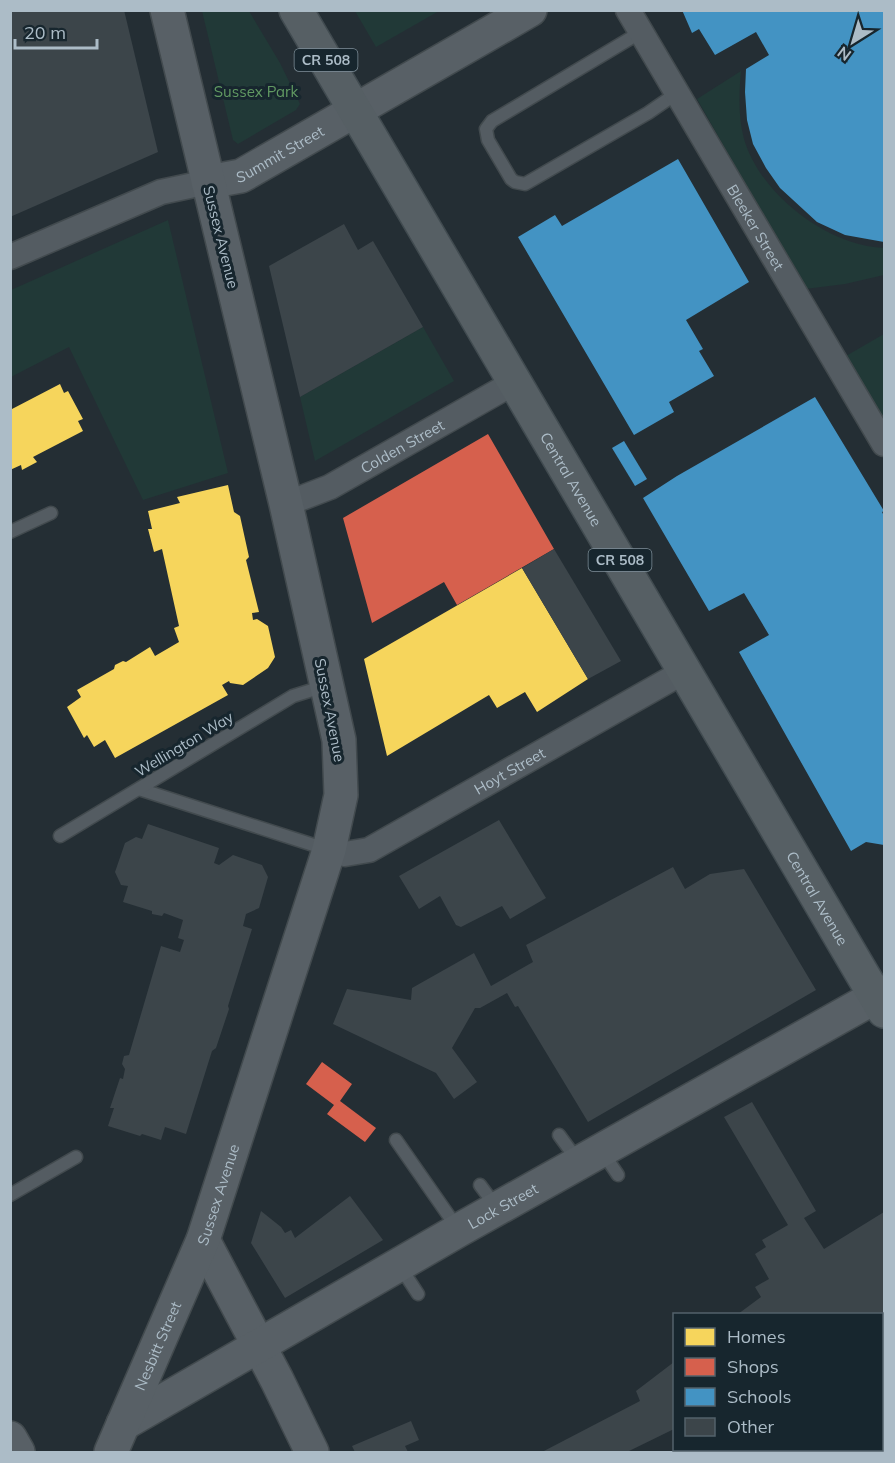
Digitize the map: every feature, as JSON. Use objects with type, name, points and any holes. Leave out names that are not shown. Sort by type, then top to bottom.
[{"type":"main road","name":"Central Avenue","points":[[296,10],[685,671],[882,1000]]},
{"type":"street","name":"Sussex Avenue","points":[[167,10],[286,504],[339,740],[342,782],[329,850],[203,1240],[312,1452]]},
{"type":"street","name":"Summit Street","points":[[10,257],[161,192],[241,176],[530,10]]},
{"type":"street","name":"Bleeker Street","points":[[628,10],[885,444]]},
{"type":"street","name":"Colden Street","points":[[286,504],[330,487],[515,382]]},
{"type":"street","name":"Hoyt Street","points":[[329,850],[345,854],[369,850],[685,671]]},
{"type":"street","name":"Lock Street","points":[[117,1438],[258,1345],[459,1230],[489,1196],[599,1162],[882,1000]]},
{"type":"street","name":"Nesbitt Street","points":[[117,1438],[203,1240]]},
{"type":"street","points":[[10,1438],[18,1452]]},
{"type":"lane","points":[[641,32],[492,120],[486,129],[488,140],[511,178],[515,182],[525,184],[648,113],[677,93]]},
{"type":"lane","points":[[10,532],[51,513]]},
{"type":"lane","name":"Wellington Way","points":[[60,836],[293,696],[327,686]]},
{"type":"lane","points":[[139,789],[329,850]]},
{"type":"lane","points":[[559,1135],[599,1162]]},
{"type":"lane","points":[[396,1140],[459,1230]]},
{"type":"lane","points":[[10,1195],[76,1157]]},
{"type":"lane","points":[[399,1264],[418,1294]]},
{"type":"green space","name":"Sussex Park","points":[[202,11],[249,11],[280,63],[300,104],[296,110],[238,144],[233,140]]},
{"type":"green space","points":[[355,11],[439,11],[376,47]]},
{"type":"green space","points":[[741,71],[740,105],[744,139],[752,159],[765,179],[780,197],[819,227],[840,238],[862,245],[884,248],[884,275],[845,284],[805,289],[697,99]]},
{"type":"green space","points":[[168,220],[228,473],[143,500],[69,347],[11,377],[11,290]]},
{"type":"green space","points":[[423,327],[454,381],[315,461],[300,397]]},
{"type":"green space","points":[[884,334],[884,418],[883,419],[846,356]]},
{"type":"building: Homes","points":[[60,384],[64,393],[68,391],[83,419],[78,421],[83,431],[33,457],[37,462],[22,470],[21,465],[10,470],[10,405],[12,409]]},
{"type":"building: Homes","points":[[228,485],[234,512],[240,516],[249,557],[246,560],[259,612],[252,613],[253,620],[257,619],[268,626],[275,657],[268,668],[243,685],[229,681],[222,685],[228,695],[115,758],[105,740],[94,747],[87,735],[84,738],[67,707],[81,697],[77,690],[114,669],[115,665],[126,662],[150,647],[155,656],[179,642],[174,628],[179,626],[162,549],[154,552],[148,529],[152,529],[148,511],[180,503],[177,497]]},
{"type":"building: Homes","points":[[522,568],[588,679],[537,712],[525,692],[497,708],[489,695],[387,756],[364,659]]},
{"type":"building: Shops","points":[[488,434],[554,549],[457,605],[444,582],[372,623],[343,518]]},
{"type":"building: Shops","points":[[322,1062],[352,1084],[340,1101],[376,1128],[365,1142],[327,1114],[334,1105],[306,1084]]},
{"type":"building: Schools","points":[[682,10],[884,10],[884,242],[845,235],[817,222],[780,188],[753,144],[747,120],[746,69],[769,55],[756,32],[715,55],[699,29],[692,33]]},
{"type":"building: Schools","points":[[678,159],[749,282],[686,320],[703,349],[699,351],[714,376],[669,402],[674,412],[634,435],[518,237],[555,215],[562,226]]},
{"type":"building: Schools","points":[[815,397],[884,511],[882,512],[884,516],[884,845],[866,842],[851,851],[739,652],[769,635],[744,593],[709,611],[643,498]]},
{"type":"building: Schools","points":[[624,441],[647,479],[635,486],[612,448]]},
{"type":"building: Other","points":[[10,10],[124,10],[158,152],[10,217]]},
{"type":"building: Other","points":[[344,224],[358,250],[373,241],[423,327],[300,397],[269,266]]},
{"type":"building: Other","points":[[554,549],[621,661],[588,679],[522,568]]},
{"type":"building: Other","points":[[499,820],[546,898],[510,919],[502,906],[461,927],[456,925],[440,896],[419,909],[399,876]]},
{"type":"building: Other","points":[[148,824],[219,848],[214,863],[219,865],[233,855],[262,865],[268,877],[259,908],[246,914],[243,926],[252,929],[229,1009],[216,1048],[212,1051],[186,1134],[165,1127],[161,1140],[108,1126],[114,1108],[110,1108],[120,1078],[123,1079],[124,1056],[129,1055],[161,946],[180,952],[184,940],[178,938],[183,920],[164,913],[162,916],[152,914],[152,911],[123,902],[128,886],[121,885],[115,872],[125,843],[136,837],[142,839]]},
{"type":"building: Other","points":[[673,867],[685,889],[710,874],[744,869],[816,990],[588,1122],[518,1006],[515,1007],[507,993],[480,1008],[475,1008],[452,1048],[477,1082],[454,1099],[436,1073],[333,1024],[347,989],[411,1000],[412,988],[474,953],[491,986],[533,962],[526,945]]},
{"type":"building: Other","points":[[752,1102],[816,1211],[804,1218],[824,1249],[884,1212],[883,1344],[883,1313],[739,1313],[761,1297],[755,1287],[769,1279],[755,1254],[766,1247],[762,1240],[788,1225],[724,1117]]},
{"type":"building: Other","points":[[350,1196],[383,1240],[285,1298],[251,1243],[261,1211],[285,1233],[291,1230],[295,1238]]},
{"type":"building: Other","points":[[673,1363],[673,1429],[627,1452],[542,1452],[640,1401],[636,1391]]},
{"type":"building: Other","points":[[411,1421],[419,1440],[405,1446],[408,1452],[355,1452],[352,1446]]}]
